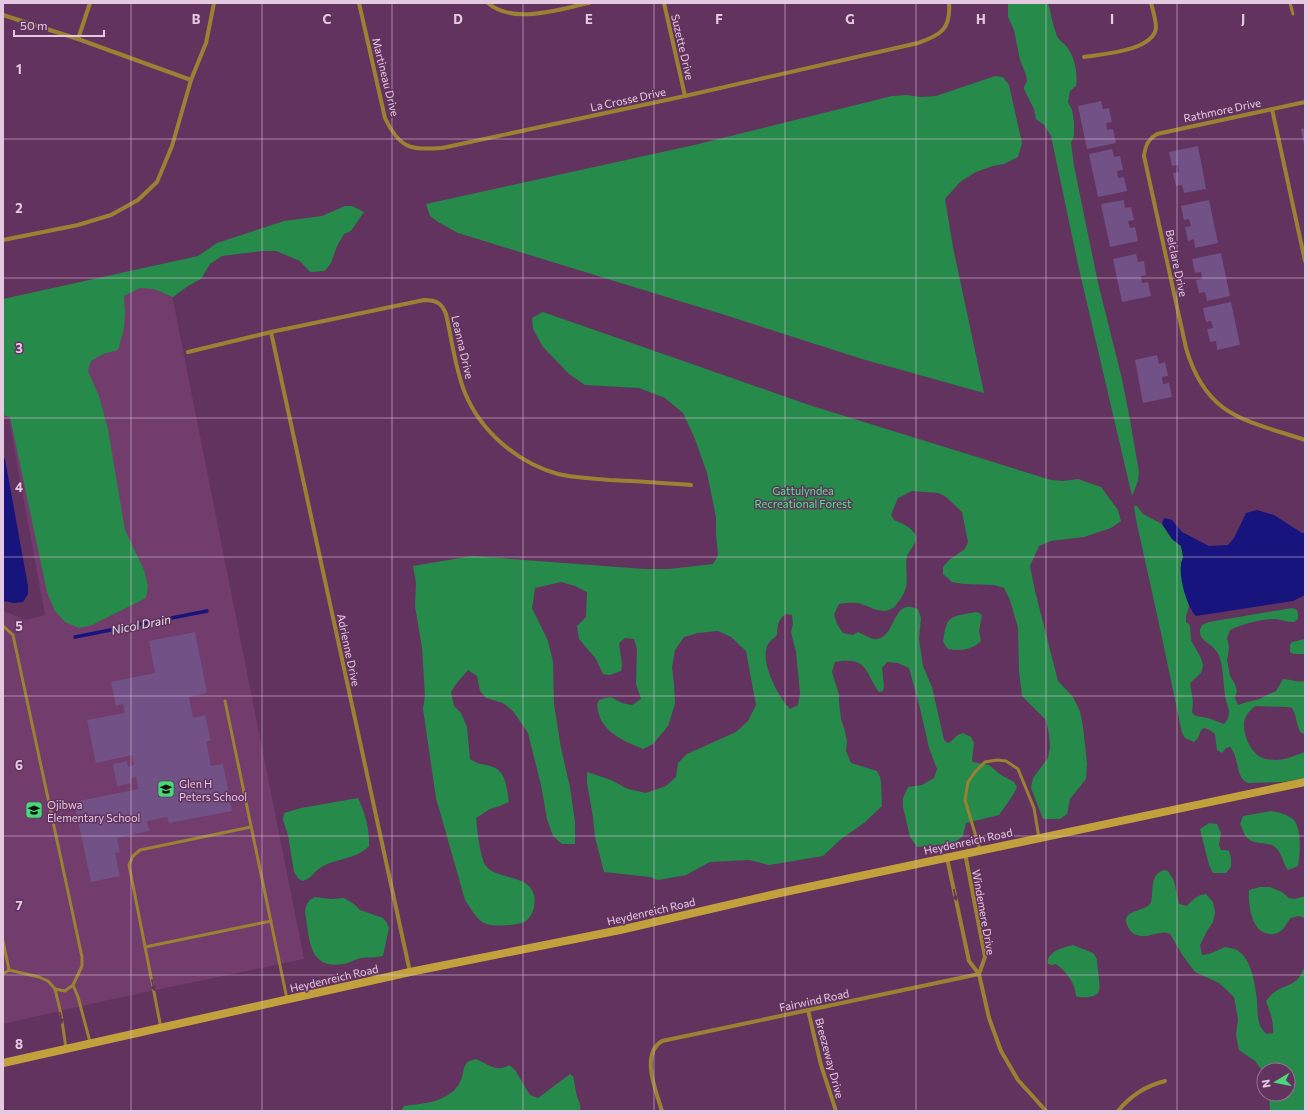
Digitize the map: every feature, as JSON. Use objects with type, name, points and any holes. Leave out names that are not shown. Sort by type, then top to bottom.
[{"type":"street","points":[[78,39],[90,3]]},
{"type":"street","points":[[3,240],[78,225],[111,215],[138,200],[156,182],[172,146],[192,80],[206,43],[214,3]]},
{"type":"street","name":"Martineau Drive","points":[[359,3],[385,118],[390,129],[399,140],[410,147]]},
{"type":"street","points":[[488,3],[494,8],[516,14],[532,15],[589,3]]},
{"type":"street","name":"Suzette Drive","points":[[664,3],[685,96]]},
{"type":"street","name":"La Crosse Drive","points":[[410,147],[420,149],[442,148],[685,96],[918,43],[933,38],[946,28],[949,20],[949,3]]},
{"type":"street","points":[[1084,57],[1126,50],[1142,44],[1152,38],[1156,28],[1151,3]]},
{"type":"street","points":[[3,15],[78,39],[192,80]]},
{"type":"street","name":"Rathmore Drive","points":[[1147,143],[1157,134],[1305,102]]},
{"type":"street","points":[[1272,109],[1305,261]]},
{"type":"street","name":"Belclare Drive","points":[[1147,143],[1144,156],[1186,348],[1195,374],[1201,385],[1218,404],[1238,417],[1305,440]]},
{"type":"street","name":"Leanna Drive","points":[[188,352],[272,332],[424,300],[432,300],[439,302],[444,307],[456,362],[466,394],[473,408],[487,429],[512,451],[539,467],[560,474],[583,478],[691,485]]},
{"type":"street","name":"Adrienne Drive","points":[[272,332],[410,972]]},
{"type":"street","name":"Heydenreich Road","points":[[3,1063],[410,972],[620,930],[780,892],[1305,782]]},
{"type":"street","name":"Windemere Drive","points":[[965,853],[985,957],[980,974],[989,1018],[1001,1051],[1018,1080],[1046,1111]]},
{"type":"street","name":"Windemere Drive","points":[[947,857],[969,961],[980,974]]},
{"type":"street","name":"Fairwind Road","points":[[662,1111],[651,1064],[651,1054],[654,1047],[662,1041],[980,974]]},
{"type":"street","name":"Breezeway Drive","points":[[808,1010],[821,1065],[836,1111]]},
{"type":"street","points":[[1118,1111],[1126,1101],[1135,1094],[1146,1087],[1165,1081]]},
{"type":"lane","points":[[1290,3],[1293,14]]},
{"type":"lane","points":[[3,626],[13,635],[82,957],[82,966],[73,985],[65,991],[55,988],[48,981],[39,977],[9,970],[3,974]]},
{"type":"lane","points":[[225,701],[287,1000]]},
{"type":"lane","points":[[980,850],[965,800],[968,782],[985,762],[997,760],[1006,761],[1018,769],[1034,808],[1039,838]]},
{"type":"lane","points":[[161,1028],[129,865],[133,856],[140,850],[251,827]]},
{"type":"lane","points":[[145,947],[271,921]]},
{"type":"lane","points":[[3,941],[9,970]]},
{"type":"lane","points":[[73,985],[78,998],[90,1044]]},
{"type":"lane","points":[[55,988],[61,1014],[66,1049]]},
{"type":"shaded area","name":"Glen H Peters School","points":[[167,270],[304,959],[3,1024],[3,611],[26,620],[45,615],[9,419],[3,420],[3,304]]},
{"type":"shaded area","points":[[3,457],[5,459],[28,586],[28,594],[23,602],[14,603],[3,601]]},
{"type":"shaded area","points":[[1257,510],[1274,515],[1302,533],[1305,533],[1305,595],[1293,601],[1196,616],[1190,606],[1182,584],[1181,563],[1183,557],[1181,546],[1172,539],[1162,524],[1164,518],[1172,520],[1182,532],[1209,546],[1228,545],[1234,538],[1246,513]]},
{"type":"green space","points":[[1008,3],[1048,3],[1057,36],[1068,48],[1074,63],[1077,77],[1076,86],[1070,91],[1068,102],[1072,110],[1074,122],[1074,136],[1071,143],[1074,166],[1098,283],[1122,379],[1130,420],[1139,472],[1138,481],[1132,496],[1079,269],[1051,136],[1044,125],[1036,119],[1034,109],[1024,89],[1027,81],[1026,75],[1020,60],[1014,30],[1008,17]]},
{"type":"green space","points":[[995,76],[1003,77],[1009,85],[1022,143],[1018,157],[1004,164],[976,172],[960,182],[945,199],[953,247],[984,393],[862,359],[725,315],[458,233],[430,216],[426,204],[694,145],[892,96],[936,96]]},
{"type":"green space","points":[[345,206],[352,206],[364,212],[351,231],[344,234],[337,246],[331,263],[325,271],[310,272],[300,261],[276,251],[262,251],[222,256],[210,264],[201,279],[173,297],[154,289],[140,288],[124,296],[124,329],[118,350],[103,354],[91,361],[88,371],[99,396],[108,429],[125,530],[144,570],[148,586],[146,598],[92,625],[79,628],[65,622],[55,611],[47,592],[10,417],[3,415],[3,299],[198,256],[217,243],[284,221],[322,216]]},
{"type":"green space","name":"Gattulyndea Recreational Forest","points":[[543,312],[809,405],[1051,480],[1063,481],[1078,479],[1101,487],[1118,510],[1121,521],[1111,528],[1084,537],[1051,541],[1039,546],[1030,566],[1058,681],[1073,697],[1080,711],[1083,727],[1087,763],[1086,779],[1070,799],[1067,814],[1060,819],[1043,819],[1031,788],[1033,778],[1048,758],[1050,747],[1049,734],[1046,720],[1022,696],[1019,671],[1018,628],[1010,600],[1004,588],[994,585],[952,582],[943,574],[943,567],[949,560],[965,549],[968,542],[962,512],[945,496],[938,493],[912,491],[898,498],[891,515],[894,520],[911,529],[916,537],[915,543],[907,556],[907,579],[903,595],[894,607],[889,610],[881,611],[858,603],[847,603],[839,604],[834,614],[837,624],[843,633],[853,635],[858,632],[875,639],[881,638],[885,635],[901,610],[906,607],[918,609],[921,618],[919,639],[923,666],[932,687],[944,740],[948,743],[963,733],[971,737],[974,743],[973,762],[989,765],[1001,775],[1014,782],[1017,787],[1012,797],[999,815],[966,823],[963,836],[954,843],[917,847],[910,837],[903,807],[903,798],[908,787],[922,785],[934,778],[937,769],[929,748],[909,668],[898,663],[887,662],[882,668],[884,686],[883,691],[879,692],[864,667],[859,663],[854,661],[835,662],[832,672],[839,695],[841,719],[847,741],[846,751],[851,763],[877,771],[881,782],[882,806],[864,823],[840,840],[823,856],[769,865],[749,860],[710,862],[686,875],[658,880],[650,877],[604,872],[595,837],[587,783],[587,772],[611,780],[628,789],[646,793],[666,786],[676,777],[678,763],[687,754],[736,732],[748,721],[756,705],[746,651],[731,637],[718,631],[698,633],[684,637],[675,650],[672,667],[675,704],[668,726],[653,744],[643,749],[616,736],[602,721],[597,705],[599,700],[610,697],[632,705],[641,699],[636,684],[637,649],[634,639],[625,638],[619,643],[622,665],[621,671],[610,675],[603,674],[596,659],[579,639],[577,626],[586,617],[587,592],[575,586],[561,582],[535,588],[532,608],[548,641],[553,662],[554,704],[561,748],[570,787],[575,822],[575,844],[562,844],[553,836],[547,819],[541,785],[528,733],[513,711],[503,703],[486,698],[480,691],[477,676],[468,670],[451,692],[454,706],[461,713],[467,727],[470,759],[477,763],[493,767],[501,772],[505,782],[509,802],[490,809],[476,818],[479,843],[484,862],[491,870],[520,880],[526,884],[531,888],[535,899],[532,914],[524,922],[504,926],[484,923],[478,919],[465,900],[436,798],[423,709],[425,696],[422,648],[415,606],[416,583],[413,566],[472,556],[644,569],[669,569],[713,564],[718,555],[716,517],[707,473],[695,439],[683,413],[665,398],[639,388],[585,385],[569,374],[543,347],[533,329],[532,318]],"holes":[[[786,614],[792,615],[793,624],[791,632],[796,652],[800,693],[798,705],[790,709],[775,688],[768,669],[766,651],[768,644],[777,635],[781,618]]]},
{"type":"green space","points":[[1136,505],[1143,514],[1162,524],[1172,539],[1181,546],[1183,557],[1181,572],[1189,606],[1186,622],[1190,625],[1191,640],[1201,658],[1203,665],[1201,673],[1190,683],[1193,702],[1192,713],[1196,716],[1208,718],[1224,724],[1228,719],[1229,714],[1221,662],[1217,652],[1204,640],[1200,634],[1202,625],[1209,622],[1292,608],[1297,610],[1298,619],[1294,622],[1276,619],[1264,620],[1246,624],[1230,630],[1227,638],[1229,647],[1227,660],[1230,676],[1237,691],[1235,698],[1238,705],[1260,699],[1276,691],[1283,679],[1299,682],[1305,681],[1305,734],[1301,733],[1299,730],[1295,714],[1292,708],[1288,707],[1255,706],[1246,716],[1244,728],[1245,735],[1251,748],[1261,757],[1266,759],[1282,759],[1305,752],[1305,778],[1283,782],[1248,783],[1241,777],[1235,757],[1230,747],[1226,748],[1222,753],[1217,750],[1215,734],[1210,730],[1204,728],[1201,730],[1198,738],[1194,742],[1185,738],[1182,733],[1137,524],[1134,507]]},
{"type":"green space","points":[[977,612],[982,615],[979,631],[981,641],[966,649],[948,649],[943,642],[948,622],[959,615]]},
{"type":"green space","points":[[1305,639],[1305,654],[1293,654],[1290,652],[1290,645],[1292,642]]},
{"type":"green space","points":[[358,798],[363,810],[369,834],[369,846],[358,854],[326,865],[317,870],[308,879],[302,881],[294,872],[288,835],[283,820],[284,813],[301,808]]},
{"type":"green space","points":[[1271,811],[1292,818],[1297,824],[1300,849],[1298,866],[1288,870],[1276,848],[1269,844],[1248,839],[1240,824],[1243,816]]},
{"type":"green space","points":[[1209,823],[1217,824],[1221,833],[1219,845],[1221,850],[1229,851],[1231,867],[1226,873],[1213,873],[1209,865],[1200,829]]},
{"type":"green space","points":[[1164,870],[1168,871],[1174,881],[1179,904],[1187,906],[1195,898],[1206,894],[1213,902],[1215,912],[1213,922],[1200,945],[1202,955],[1209,954],[1225,947],[1235,949],[1242,954],[1249,966],[1254,980],[1259,1023],[1263,1031],[1267,1034],[1273,1033],[1273,1025],[1266,1001],[1277,990],[1298,979],[1305,964],[1305,1111],[1270,1111],[1269,1102],[1296,1102],[1296,1062],[1256,1062],[1239,1050],[1236,1035],[1238,1019],[1234,997],[1219,983],[1195,972],[1183,956],[1170,934],[1163,933],[1140,936],[1134,934],[1129,928],[1126,921],[1127,917],[1130,914],[1144,908],[1151,902],[1154,879],[1159,872]]},
{"type":"green space","points":[[1260,887],[1270,887],[1282,892],[1289,898],[1295,899],[1305,896],[1305,918],[1299,916],[1291,918],[1284,928],[1276,934],[1264,932],[1259,929],[1250,910],[1249,890]]},
{"type":"green space","points":[[315,897],[331,899],[344,898],[360,910],[383,918],[389,928],[383,956],[361,958],[344,964],[332,965],[323,962],[317,957],[312,950],[305,912],[308,903]]},
{"type":"green space","points":[[1073,945],[1093,953],[1097,959],[1099,989],[1095,996],[1076,996],[1072,982],[1067,974],[1056,964],[1048,964],[1049,956],[1052,953]]},
{"type":"green space","points":[[476,1059],[496,1068],[509,1065],[515,1070],[530,1095],[538,1098],[570,1074],[573,1076],[580,1111],[401,1111],[404,1106],[429,1102],[447,1096],[458,1085],[462,1078],[465,1065],[471,1060]]},
{"type":"building","points":[[1101,101],[1103,109],[1109,108],[1112,122],[1106,123],[1107,130],[1113,129],[1116,143],[1087,149],[1078,106]]},
{"type":"building","points":[[1305,128],[1305,145],[1304,145],[1301,129]]},
{"type":"building","points":[[1198,146],[1206,189],[1184,193],[1182,185],[1176,186],[1173,173],[1179,172],[1178,165],[1172,166],[1169,152]]},
{"type":"building","points":[[1112,149],[1114,157],[1120,156],[1123,170],[1117,171],[1118,178],[1124,177],[1127,191],[1098,197],[1089,154]]},
{"type":"building","points":[[1124,200],[1125,208],[1131,207],[1134,220],[1128,221],[1130,228],[1135,227],[1138,241],[1110,247],[1101,204]]},
{"type":"building","points":[[1209,200],[1218,243],[1195,248],[1194,239],[1188,241],[1185,227],[1191,226],[1189,219],[1184,220],[1181,206]]},
{"type":"building","points":[[1221,253],[1230,296],[1207,301],[1205,292],[1199,293],[1196,280],[1202,279],[1201,272],[1195,273],[1192,259]]},
{"type":"building","points":[[1136,254],[1138,262],[1144,261],[1146,275],[1141,276],[1142,283],[1148,282],[1151,296],[1122,302],[1113,259]]},
{"type":"building","points":[[1231,302],[1240,345],[1217,350],[1216,341],[1210,342],[1207,329],[1213,328],[1211,321],[1206,322],[1203,308]]},
{"type":"building","points":[[1157,355],[1159,364],[1165,362],[1168,376],[1162,377],[1163,384],[1169,383],[1172,397],[1143,403],[1135,360]]},
{"type":"building","name":"Glen H Peters School","points":[[195,632],[207,693],[189,697],[193,718],[205,715],[211,741],[206,741],[211,766],[223,764],[232,811],[169,823],[167,817],[147,821],[149,831],[117,838],[120,852],[115,853],[120,876],[91,882],[74,802],[139,789],[136,777],[131,778],[131,783],[117,786],[113,764],[127,761],[128,767],[134,765],[132,755],[96,763],[87,720],[125,713],[123,704],[116,706],[111,682],[155,673],[149,641]]},
{"type":"waterway","name":"Nicol Drain","points":[[75,637],[207,611]]},
{"type":"place","name":"Glen H Peters School","points":[[166,789]]},
{"type":"place","name":"Ojibwa Elementary School","points":[[34,810]]}]
